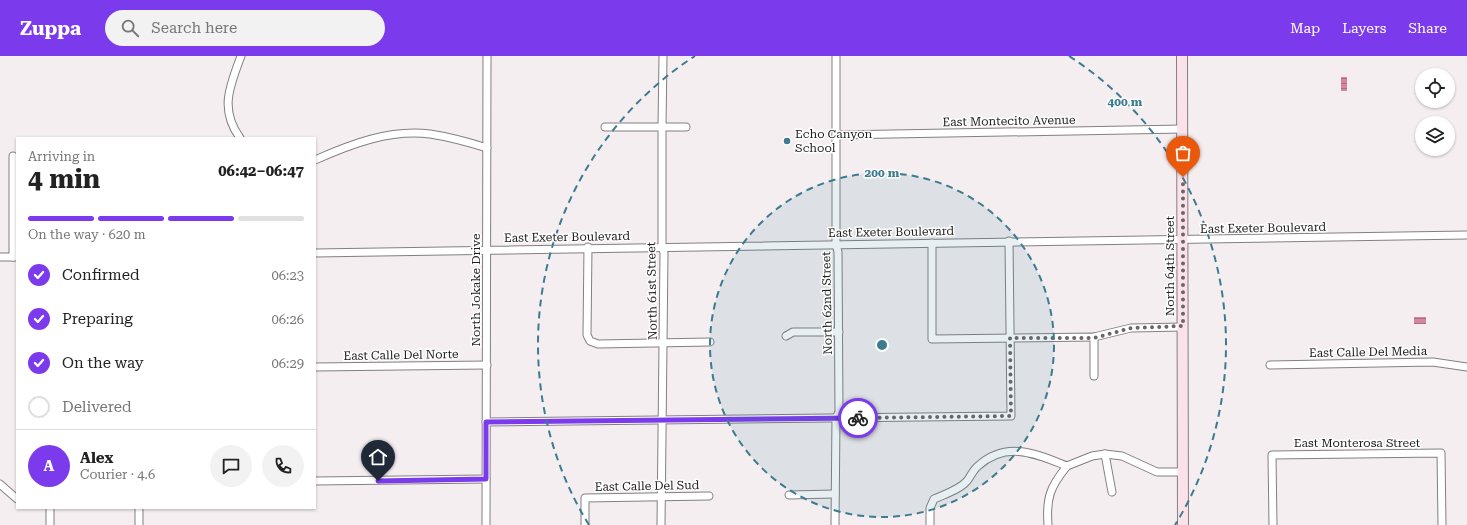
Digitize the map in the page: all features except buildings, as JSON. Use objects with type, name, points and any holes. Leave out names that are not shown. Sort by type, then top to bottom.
[{"type":"street","points":[[239,137],[235,132],[227,112],[229,90],[241,56]]},
{"type":"street","name":"North Jokake Drive","points":[[486,525],[487,56]]},
{"type":"street","name":"North 61st Street","points":[[660,525],[664,253],[662,247],[662,127],[664,56]]},
{"type":"street","name":"North 62nd Street","points":[[835,525],[836,418],[839,412],[838,252],[836,244],[836,56]]},
{"type":"street","name":"North 64th Street","points":[[1182,56],[1183,525]]},
{"type":"street","points":[[605,127],[686,127]]},
{"type":"street","name":"East Montecito Avenue","points":[[836,135],[1183,129]]},
{"type":"street","points":[[316,160],[367,140],[403,133],[430,134],[487,148]]},
{"type":"street","points":[[0,257],[15,257],[12,156]]},
{"type":"street","name":"East Exeter Boulevard","points":[[316,253],[588,247],[1467,235]]},
{"type":"street","points":[[486,422],[1011,416],[1009,241]]},
{"type":"street","points":[[932,243],[932,339],[1094,338],[1131,328],[1183,326]]},
{"type":"street","points":[[588,247],[587,335],[590,341],[598,344],[710,342]]},
{"type":"street","points":[[786,336],[793,332],[839,332]]},
{"type":"street","points":[[1094,338],[1094,376]]},
{"type":"street","name":"East Calle Del Media","points":[[1270,365],[1433,362],[1467,367]]},
{"type":"street","name":"East Calle Del Norte","points":[[316,367],[487,365]]},
{"type":"street","points":[[930,525],[930,508],[934,499],[950,492],[966,482],[976,467],[989,457],[1000,452],[1017,451],[1041,456],[1068,466]]},
{"type":"street","points":[[1105,454],[1112,492]]},
{"type":"street","points":[[1048,525],[1046,506],[1051,490],[1068,466],[1092,456],[1105,454],[1122,456],[1157,472],[1183,472]]},
{"type":"street","name":"East Monterosa Street","points":[[1273,525],[1272,455],[1441,454],[1442,525]]},
{"type":"street","points":[[316,481],[486,479]]},
{"type":"street","points":[[0,484],[16,498]]},
{"type":"street","points":[[789,495],[835,494]]},
{"type":"street","name":"East Calle Del Sud","points":[[584,525],[585,498],[709,496]]},
{"type":"street","points":[[50,509],[50,525]]},
{"type":"street","points":[[139,509],[139,525]]},
{"type":"shaded area","points":[[1341,77],[1347,77],[1347,91],[1341,91]]},
{"type":"shaded area","points":[[1414,317],[1426,317],[1426,324],[1414,324]]},
{"type":"way so far","points":[[858,418],[1011,416],[1010,338],[1094,338],[1131,328],[1183,326],[1183,177]]},
{"type":"place","name":"Echo Canyon School","points":[[787,141]]},
{"type":"route","points":[[378,481],[486,479],[486,422],[858,418]]}]
